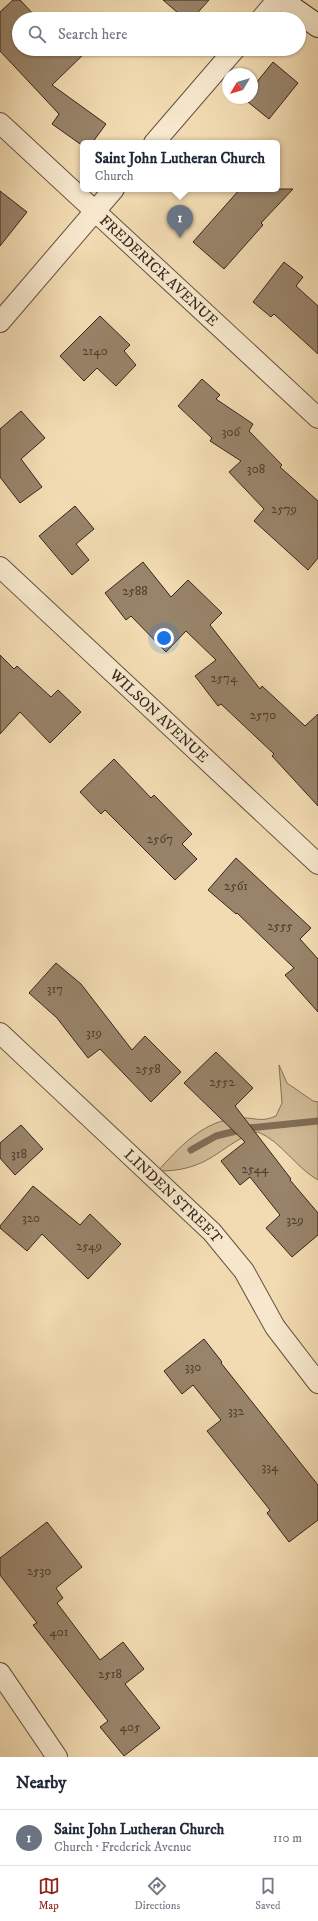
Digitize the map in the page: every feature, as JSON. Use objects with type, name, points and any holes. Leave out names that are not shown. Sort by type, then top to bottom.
[{"type":"street","points":[[267,12],[277,0]]},
{"type":"street","points":[[281,0],[298,12]]},
{"type":"street","points":[[306,18],[318,26]]},
{"type":"street","points":[[157,140],[229,56]]},
{"type":"street","name":"FREDERICK AVENUE","points":[[0,123],[318,418]]},
{"type":"street","points":[[0,322],[112,192]]},
{"type":"street","name":"WILSON AVENUE","points":[[0,567],[318,864]]},
{"type":"street","name":"LINDEN STREET","points":[[0,1033],[212,1232],[244,1271],[275,1327],[318,1384]]},
{"type":"street","points":[[0,1673],[57,1757]]},
{"type":"shaded area","points":[[279,1065],[287,1083],[313,1101],[318,1102],[318,1180],[310,1175],[267,1136],[258,1132],[236,1141],[210,1158],[192,1166],[170,1171],[158,1171],[184,1144],[204,1129],[215,1123],[240,1118],[266,1119],[276,1116],[282,1103]]},
{"type":"building","points":[[13,0],[20,0],[31,12],[12,12],[12,56],[82,56],[52,85],[106,124],[94,140],[80,140],[80,144],[52,124],[59,114],[0,51],[0,12]]},
{"type":"building","points":[[163,0],[209,0],[198,12],[177,12]]},
{"type":"building","points":[[273,62],[298,83],[269,119],[250,104],[258,104],[258,81]]},
{"type":"building","points":[[280,189],[293,189],[261,223],[263,225],[224,269],[193,242],[237,192],[280,192]]},
{"type":"building","points":[[0,191],[27,212],[0,246]]},
{"type":"building","points":[[284,262],[303,277],[296,286],[318,306],[318,354],[274,314],[271,317],[253,302]]},
{"type":"building","points":[[100,316],[130,345],[124,351],[136,365],[116,386],[97,368],[84,381],[60,356]]},
{"type":"building","points":[[202,379],[220,395],[216,399],[253,424],[249,431],[282,465],[280,467],[318,501],[318,558],[308,570],[254,521],[264,509],[229,472],[241,461],[210,441],[212,438],[178,406]]},
{"type":"building","points":[[21,411],[45,438],[21,459],[42,487],[20,503],[0,477],[0,429]]},
{"type":"building","points":[[75,506],[94,529],[76,544],[89,560],[72,575],[39,536]]},
{"type":"building","points":[[143,562],[171,597],[188,580],[222,613],[210,625],[260,689],[262,686],[305,726],[318,714],[318,806],[272,756],[274,754],[221,704],[218,706],[195,676],[216,660],[186,631],[166,652],[131,616],[126,620],[105,593]]},
{"type":"building","points":[[0,655],[14,669],[17,666],[51,697],[58,690],[81,712],[50,743],[20,712],[0,734]]},
{"type":"building","points":[[114,759],[151,798],[154,795],[192,834],[182,844],[197,859],[175,880],[105,810],[101,814],[80,792]]},
{"type":"building","points":[[236,858],[311,928],[300,939],[318,959],[318,1012],[285,975],[294,968],[237,913],[236,914],[208,890]]},
{"type":"building","points":[[56,963],[81,984],[132,1050],[145,1036],[181,1072],[151,1102],[100,1049],[88,1058],[57,1018],[29,993]]},
{"type":"building","points":[[216,1052],[253,1088],[235,1106],[291,1179],[290,1180],[318,1213],[318,1235],[292,1257],[266,1228],[280,1215],[250,1177],[240,1185],[221,1161],[245,1142],[184,1083]]},
{"type":"building","points":[[21,1125],[43,1149],[15,1175],[0,1158],[0,1143]]},
{"type":"building","points":[[33,1186],[80,1225],[90,1214],[121,1244],[88,1279],[42,1234],[27,1251],[0,1228],[0,1226]]},
{"type":"building","points":[[204,1339],[222,1362],[221,1363],[318,1485],[318,1520],[289,1542],[267,1513],[270,1510],[207,1431],[221,1420],[193,1385],[182,1394],[164,1371]]},
{"type":"building","points":[[47,1522],[82,1567],[56,1588],[63,1598],[57,1603],[100,1660],[123,1642],[144,1669],[125,1684],[160,1728],[124,1756],[100,1727],[108,1721],[33,1625],[37,1623],[0,1575],[0,1558]]},
{"type":"waterway","points":[[191,1150],[216,1136],[248,1128],[318,1121]]},
{"type":"place","name":"Saint John Lutheran Church","points":[[180,238]]}]
